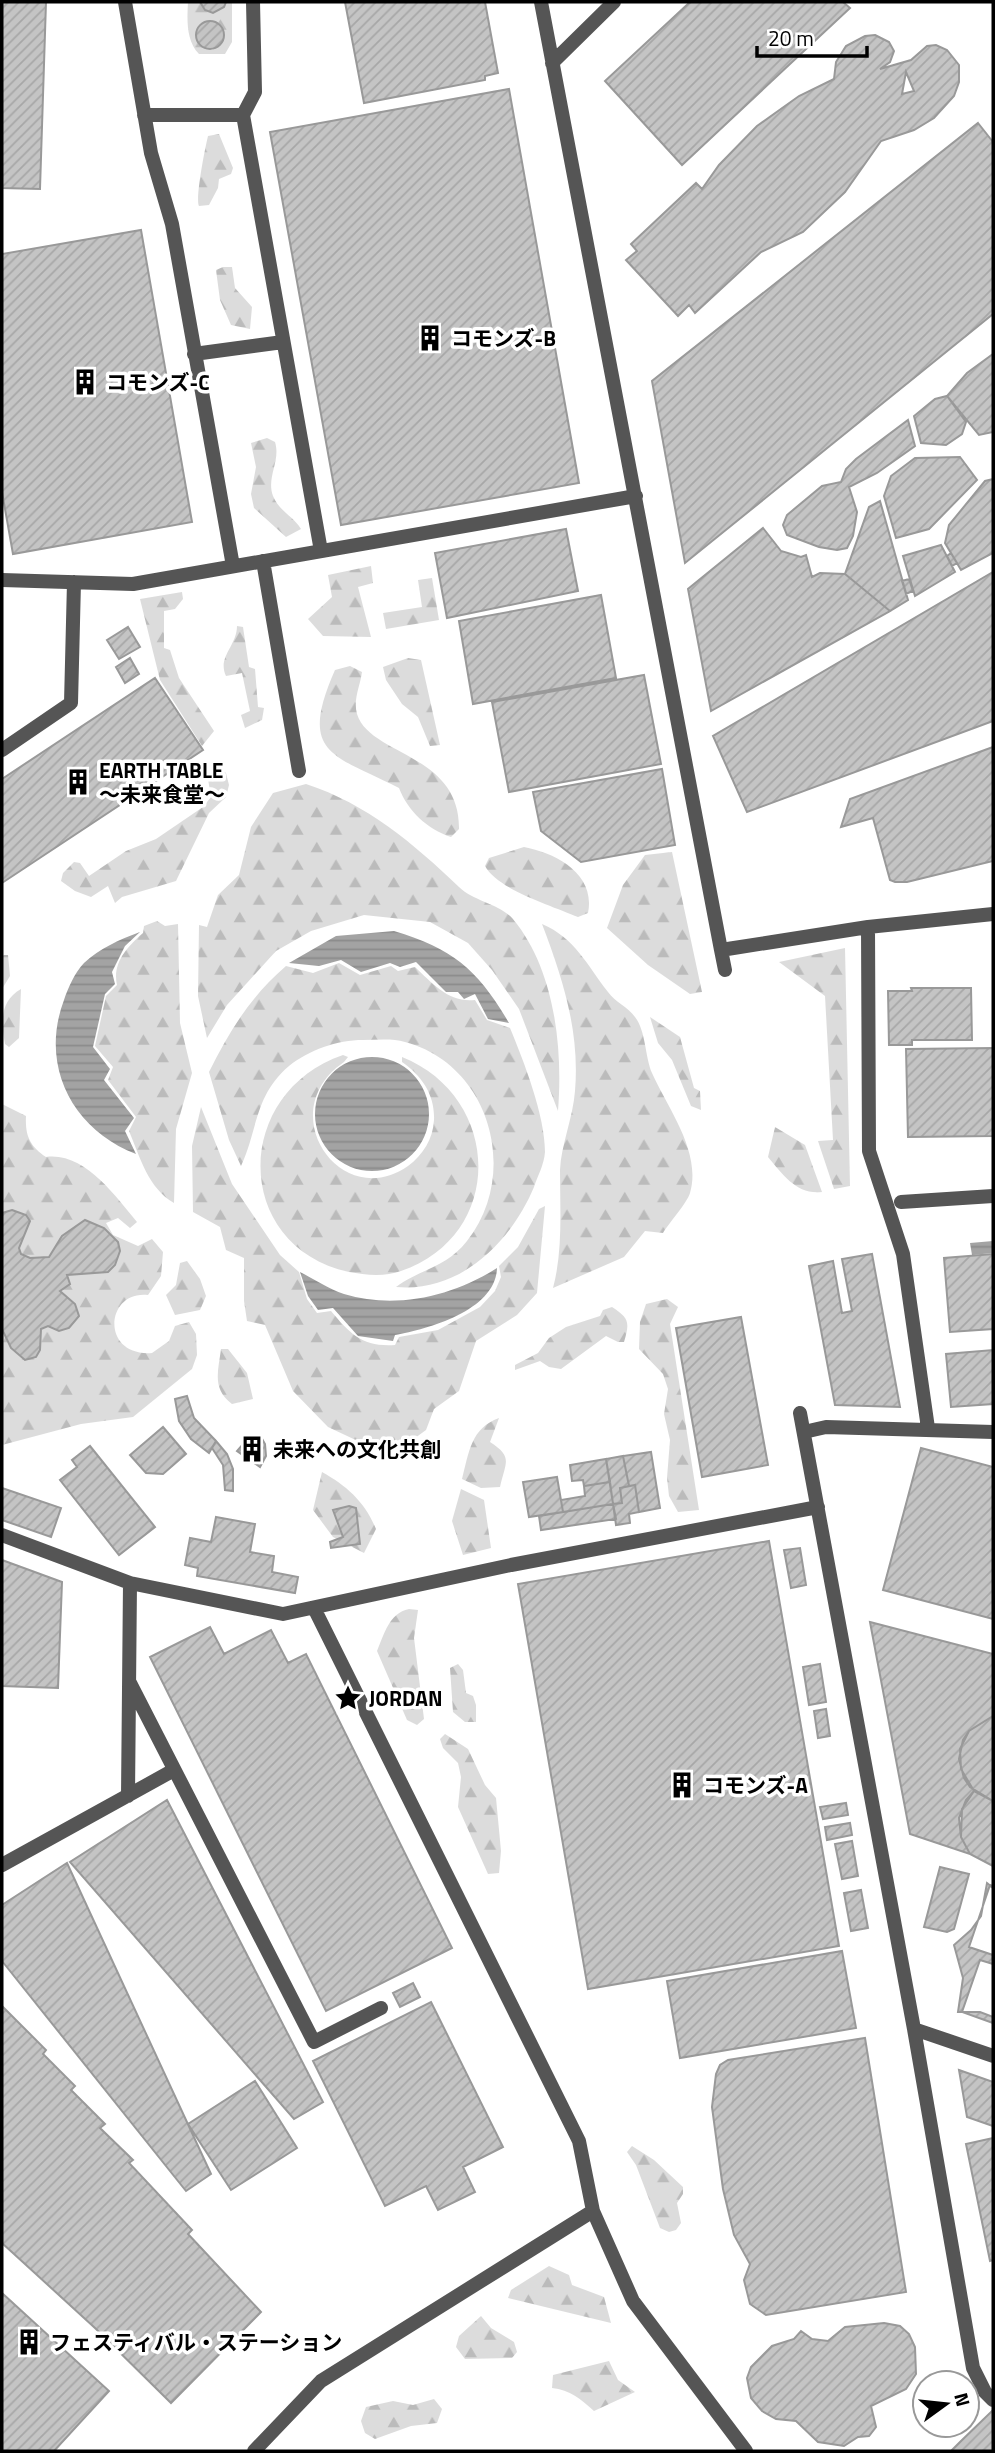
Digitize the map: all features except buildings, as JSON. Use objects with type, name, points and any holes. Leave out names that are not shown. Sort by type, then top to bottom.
[{"type":"lane","points":[[125,2],[150,153],[172,224],[233,566]]},
{"type":"lane","points":[[253,2],[255,92],[243,115],[321,551]]},
{"type":"lane","points":[[541,2],[724,970]]},
{"type":"lane","points":[[552,63],[614,2]]},
{"type":"lane","points":[[144,116],[243,115]]},
{"type":"lane","points":[[194,354],[283,342]]},
{"type":"lane","points":[[2,580],[133,584],[636,496]]},
{"type":"lane","points":[[262,561],[299,771]]},
{"type":"lane","points":[[2,750],[71,703],[74,582]]},
{"type":"lane","points":[[721,950],[868,927],[993,914]]},
{"type":"lane","points":[[868,927],[869,1151],[903,1254],[928,1428]]},
{"type":"lane","points":[[901,1202],[993,1196]]},
{"type":"lane","points":[[800,1413],[915,2029],[973,2368],[985,2392],[993,2400]]},
{"type":"lane","points":[[804,1432],[826,1427],[993,1432]]},
{"type":"lane","points":[[2,1535],[130,1583],[282,1614],[511,1565],[818,1507]]},
{"type":"lane","points":[[128,1796],[130,1583]]},
{"type":"lane","points":[[314,1608],[579,2141],[593,2211],[633,2301],[747,2451]]},
{"type":"lane","points":[[130,1683],[314,2042],[381,2008]]},
{"type":"lane","points":[[2,1865],[174,1770]]},
{"type":"lane","points":[[915,2029],[993,2056]]},
{"type":"lane","points":[[254,2451],[321,2381],[593,2211]]},
{"type":"green space","points":[[188,2],[200,2],[205,10],[213,13],[224,7],[226,2],[232,2],[232,42],[225,54],[199,54],[195,49],[190,36]],"holes":[[[205,23],[216,23],[224,32],[222,43],[212,50],[201,46],[196,35]]]},
{"type":"green space","points":[[219,134],[233,168],[231,174],[219,179],[218,188],[209,205],[199,206],[199,184],[208,136]]},
{"type":"green space","points":[[232,267],[235,288],[252,307],[250,329],[231,325],[220,300],[216,270]]},
{"type":"green space","points":[[267,438],[275,442],[276,449],[271,482],[273,496],[301,529],[286,537],[254,508],[251,494],[256,467],[251,443]]},
{"type":"green space","points":[[371,566],[373,583],[358,587],[371,637],[323,636],[308,619],[332,597],[328,575]]},
{"type":"green space","points":[[432,578],[439,620],[386,629],[383,613],[422,607],[418,580]]},
{"type":"green space","points":[[182,592],[183,599],[175,609],[164,611],[164,648],[170,650],[179,678],[214,731],[202,746],[160,680],[140,599]]},
{"type":"green space","points":[[237,626],[243,627],[249,667],[255,669],[258,707],[264,708],[262,720],[245,728],[241,715],[250,711],[242,673],[226,676],[224,669]]},
{"type":"green space","points":[[408,658],[421,660],[440,745],[430,746],[418,717],[402,704],[386,680],[383,667]]},
{"type":"green space","points":[[350,666],[362,672],[356,709],[365,728],[431,770],[445,785],[455,804],[459,829],[451,837],[419,818],[399,788],[340,758],[328,748],[321,735],[320,719],[324,698],[335,670]]},
{"type":"green space","points":[[221,769],[226,773],[229,785],[226,797],[209,813],[176,881],[122,897],[115,903],[108,886],[91,897],[75,891],[61,881],[63,873],[74,862],[80,863],[89,876],[126,851],[156,839],[203,807],[211,797],[208,779]]},
{"type":"green space","points":[[306,784],[349,802],[388,826],[465,892],[513,919],[538,962],[553,1010],[559,1062],[558,1111],[519,1009],[492,970],[468,943],[430,922],[364,915],[311,931],[276,951],[227,1005],[207,1038],[198,996],[199,925],[207,927],[218,895],[239,875],[251,827],[273,793]]},
{"type":"green space","points":[[524,847],[549,854],[580,877],[589,899],[588,913],[578,917],[527,896],[502,883],[485,866],[489,858]]},
{"type":"green space","points":[[672,852],[702,992],[690,994],[648,965],[607,928],[623,885],[645,855]]},
{"type":"green space","points":[[157,921],[165,926],[178,924],[180,1023],[192,1073],[176,1129],[174,1203],[158,1189],[146,1171],[129,1131],[136,1117],[108,1080],[113,1067],[95,1046],[106,996],[117,985],[119,963],[126,950],[143,933],[144,926]]},
{"type":"green space","points":[[542,924],[572,945],[611,996],[632,1013],[639,1023],[652,1073],[687,1146],[692,1177],[688,1197],[663,1233],[645,1231],[624,1257],[553,1288],[560,1245],[560,1170],[574,1101],[576,1069],[568,1006]]},
{"type":"green space","points":[[845,948],[850,1186],[834,1189],[818,1141],[833,1140],[825,996],[779,962]]},
{"type":"green space","points":[[2,955],[8,955],[10,976],[2,989]]},
{"type":"green space","points":[[339,963],[360,975],[391,966],[398,971],[415,967],[449,995],[475,1000],[487,1020],[510,1028],[533,1089],[542,1122],[545,1152],[534,1187],[512,1227],[497,1244],[480,1260],[441,1282],[419,1287],[396,1287],[442,1263],[467,1241],[483,1214],[492,1185],[493,1155],[488,1125],[476,1097],[458,1073],[435,1054],[405,1042],[390,1040],[353,1040],[314,1051],[289,1066],[269,1089],[241,1166],[229,1140],[209,1072],[233,1028],[262,989],[286,966],[313,973]]},
{"type":"green space","points":[[21,989],[19,1038],[9,1047],[5,1044],[4,1012],[9,999]]},
{"type":"green space","points":[[650,1017],[680,1037],[694,1088],[700,1091],[701,1110],[691,1106],[672,1060],[658,1043]]},
{"type":"green space","points":[[343,1055],[348,1057],[323,1083],[314,1106],[315,1129],[324,1150],[339,1167],[359,1177],[383,1177],[408,1166],[426,1146],[432,1134],[434,1120],[430,1094],[416,1073],[402,1062],[402,1057],[435,1076],[459,1102],[473,1133],[478,1166],[474,1198],[460,1228],[435,1253],[395,1273],[375,1275],[349,1272],[311,1257],[283,1232],[266,1202],[261,1168],[265,1134],[281,1101],[307,1074]]},
{"type":"green space","points":[[2,1104],[26,1116],[26,1129],[30,1140],[41,1153],[46,1157],[74,1161],[86,1169],[109,1189],[137,1222],[130,1228],[118,1218],[106,1223],[113,1235],[138,1246],[152,1239],[163,1252],[161,1276],[148,1295],[134,1296],[123,1303],[117,1312],[114,1324],[123,1345],[135,1351],[152,1353],[169,1341],[175,1326],[189,1322],[196,1334],[197,1355],[192,1369],[133,1417],[81,1424],[2,1445]]},
{"type":"green space","points":[[201,1107],[232,1184],[280,1255],[299,1272],[307,1299],[317,1313],[331,1311],[358,1338],[374,1344],[395,1345],[399,1337],[438,1330],[480,1307],[495,1291],[501,1277],[499,1266],[518,1247],[539,1209],[545,1206],[537,1293],[517,1315],[476,1341],[459,1391],[434,1409],[426,1430],[396,1452],[377,1450],[328,1427],[293,1391],[265,1325],[247,1321],[244,1258],[226,1250],[220,1227],[193,1212],[192,1146]]},
{"type":"green space","points":[[775,1127],[805,1145],[822,1192],[798,1187],[785,1177],[768,1157]]},
{"type":"green space","points":[[187,1261],[200,1279],[206,1296],[200,1310],[175,1315],[166,1295],[176,1285],[180,1263]]},
{"type":"green space","points":[[667,1299],[678,1307],[670,1324],[699,1510],[678,1512],[669,1496],[667,1478],[670,1440],[664,1414],[668,1389],[663,1374],[639,1349],[640,1322],[646,1304]]},
{"type":"green space","points":[[612,1307],[627,1321],[624,1342],[606,1336],[561,1369],[549,1367],[540,1361],[515,1370],[515,1365],[538,1353],[549,1338],[566,1327],[600,1316],[603,1310]]},
{"type":"green space","points":[[221,1349],[228,1349],[247,1373],[253,1399],[232,1404],[221,1392],[218,1380]]},
{"type":"green space","points":[[499,1418],[490,1442],[502,1452],[506,1460],[500,1487],[481,1488],[462,1479],[467,1459],[482,1428]]},
{"type":"green space","points":[[322,1472],[354,1496],[372,1519],[376,1529],[364,1553],[333,1537],[313,1510]]},
{"type":"green space","points":[[461,1489],[484,1500],[491,1548],[463,1555],[452,1521]]},
{"type":"green space","points":[[418,1610],[414,1638],[424,1719],[417,1725],[407,1720],[377,1651],[392,1620],[402,1611]]},
{"type":"green space","points":[[458,1664],[463,1670],[466,1693],[473,1696],[476,1705],[476,1722],[465,1722],[453,1712],[450,1668]]},
{"type":"green space","points":[[445,1734],[468,1749],[485,1785],[496,1798],[501,1851],[499,1873],[488,1874],[458,1807],[461,1777],[458,1763],[443,1748],[440,1739]]},
{"type":"green space","points":[[632,2146],[654,2160],[683,2187],[683,2194],[677,2203],[681,2223],[676,2230],[669,2232],[660,2228],[636,2165],[627,2152]]},
{"type":"green space","points":[[549,2266],[569,2275],[572,2285],[604,2297],[611,2323],[508,2298],[511,2290]]},
{"type":"green space","points":[[481,2316],[491,2328],[514,2342],[517,2352],[512,2358],[465,2359],[456,2347],[459,2336]]},
{"type":"green space","points":[[609,2361],[618,2380],[635,2392],[594,2411],[575,2396],[552,2388],[553,2375]]},
{"type":"green space","points":[[434,2399],[442,2409],[437,2423],[411,2426],[375,2439],[365,2433],[361,2421],[366,2407],[393,2401],[413,2405]]},
{"type":"shaded area","points":[[394,931],[433,946],[462,964],[475,975],[509,1023],[488,1019],[475,994],[464,999],[458,992],[446,992],[416,962],[400,967],[390,963],[361,972],[341,960],[319,966],[289,963],[336,936]]},
{"type":"shaded area","points":[[140,932],[125,946],[112,972],[115,984],[105,994],[93,1047],[110,1069],[104,1080],[134,1118],[125,1131],[136,1154],[95,1129],[79,1112],[67,1093],[59,1071],[56,1049],[57,1025],[64,1000],[78,971],[103,949]]},
{"type":"shaded area","points":[[372,1057],[394,1062],[412,1074],[424,1092],[429,1114],[424,1136],[412,1154],[394,1166],[372,1171],[350,1166],[332,1154],[320,1136],[315,1114],[320,1092],[332,1074],[350,1062]]},
{"type":"shaded area","points":[[993,1241],[993,1253],[972,1255],[970,1243]]},
{"type":"shaded area","points":[[497,1268],[494,1283],[473,1306],[442,1322],[395,1335],[393,1341],[358,1336],[333,1308],[318,1310],[308,1296],[300,1272],[344,1294],[384,1301],[424,1298],[443,1293]]},
{"type":"place","name":"コモンズ-B","points":[[430,338]]},
{"type":"place","name":"コモンズ-C","points":[[85,382]]},
{"type":"place","name":"EARTH TABLE 〜未来食堂〜","points":[[78,782]]},
{"type":"place","name":"未来への文化共創","points":[[252,1449]]},
{"type":"place","name":"JORDAN","points":[[348,1698]]},
{"type":"place","name":"コモンズ-A","points":[[682,1785]]},
{"type":"place","name":"フェスティバル・ステーション","points":[[29,2342]]}]
